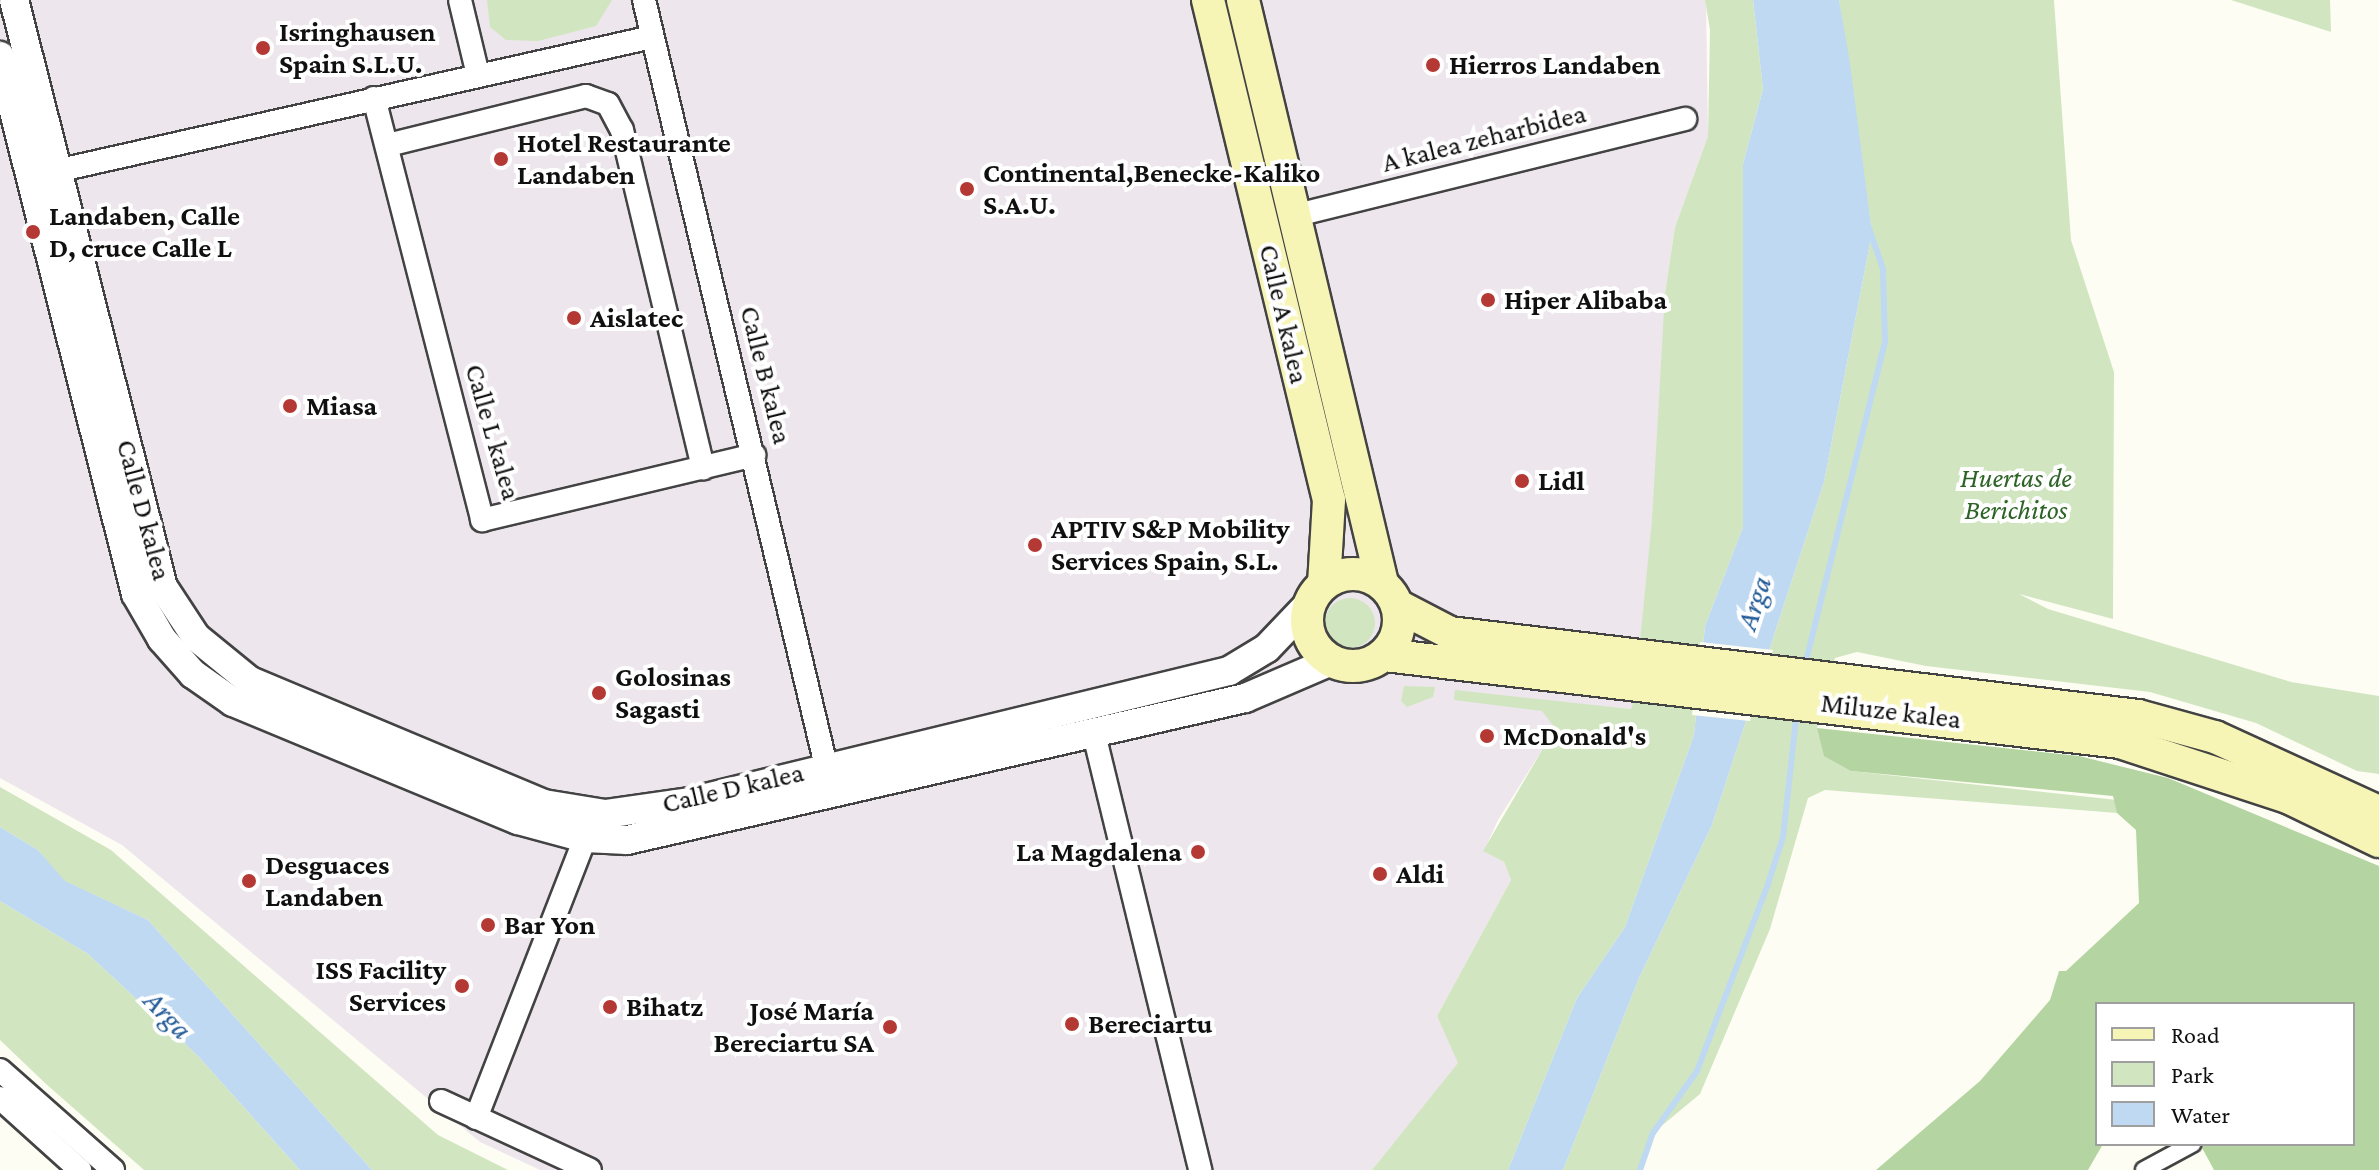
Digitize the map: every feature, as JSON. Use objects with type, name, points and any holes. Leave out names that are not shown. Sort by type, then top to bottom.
[{"type":"main road","name":"Calle A kalea","points":[[1208,0],[1329,500],[1315,594]]},
{"type":"main road","points":[[1243,0],[1297,215],[1390,594],[1399,632],[1385,655],[1360,667],[1329,662],[1308,638],[1315,594],[1353,573],[1390,594]]},
{"type":"main road","name":"Miluze kalea","points":[[1390,594],[1450,633],[1638,668]]},
{"type":"main road","name":"Miluze kalea","points":[[1385,655],[1638,668],[1837,691],[2138,716],[2215,737],[2372,804]]},
{"type":"main road","name":"Miluze kalea","points":[[1837,691],[2120,742],[2290,798],[2379,841]]},
{"type":"street","name":"Calle D kalea","points":[[14,0],[163,587],[196,637],[250,681],[544,804],[605,814],[689,802],[826,766]]},
{"type":"street","points":[[460,0],[478,75]]},
{"type":"street","name":"Calle B kalea","points":[[644,0],[826,766]]},
{"type":"street","points":[[1,61],[15,80],[36,159],[56,171],[652,37]]},
{"type":"street","name":"Calle D kalea","points":[[1,61],[136,594],[162,639],[193,674],[247,708],[518,820],[585,838],[627,840],[775,810],[922,775]]},
{"type":"street","points":[[388,145],[586,96],[608,104],[622,130],[703,468]]},
{"type":"street","name":"Calle L kalea","points":[[374,98],[482,520],[754,455]]},
{"type":"street","name":"A kalea zeharbidea","points":[[1297,215],[1685,119]]},
{"type":"street","points":[[56,171],[48,204],[62,275],[60,296]]},
{"type":"street","points":[[826,766],[1229,671],[1267,648],[1315,594]]},
{"type":"street","points":[[826,766],[846,783],[922,775],[1245,698],[1329,662]]},
{"type":"street","points":[[1094,734],[1200,1170]]},
{"type":"street","points":[[775,810],[783,797],[816,789],[826,766]]},
{"type":"street","points":[[476,1118],[585,838]]},
{"type":"street","points":[[0,1070],[113,1170]]},
{"type":"street","points":[[0,1098],[80,1170]]},
{"type":"street","points":[[441,1101],[590,1170]]},
{"type":"street","points":[[2144,1170],[2188,1146]]},
{"type":"shaded area","points":[[0,0],[1706,0],[1708,136],[1675,227],[1665,293],[1662,435],[1634,701],[1632,709],[1571,704],[1498,820],[1484,851],[1504,862],[1511,880],[1437,1016],[1459,1063],[1372,1170],[540,1170],[480,1142],[122,845],[0,778]]},
{"type":"green space","points":[[487,0],[612,0],[596,26],[538,41],[506,40],[490,27]]},
{"type":"green space","points":[[1705,0],[1753,0],[1763,89],[1743,164],[1743,527],[1705,626],[1694,735],[1625,927],[1577,998],[1508,1170],[1372,1170],[1458,1063],[1437,1016],[1511,880],[1504,862],[1483,851],[1555,728],[1542,711],[1454,700],[1455,690],[1631,709],[1634,701],[1652,520],[1665,293],[1675,227],[1708,136],[1710,30]]},
{"type":"green space","name":"Huertas de Berichitos","points":[[1839,0],[2054,0],[2071,240],[2114,372],[2113,619],[2019,594],[2048,609],[2291,682],[2379,696],[2379,774],[2357,771],[2256,723],[2150,692],[1926,666],[1857,652],[1835,658],[1817,728],[1851,771],[2126,801],[2117,813],[1825,790],[1808,798],[1770,929],[1700,1094],[1653,1133],[1641,1170],[1563,1170],[1639,978],[1712,825],[1824,482],[1872,233]]},
{"type":"green space","points":[[2231,0],[2330,0],[2331,32]]},
{"type":"green space","points":[[1350,598],[1368,605],[1375,623],[1368,641],[1350,648],[1332,641],[1325,623],[1332,605]]},
{"type":"green space","points":[[1404,686],[1435,687],[1433,697],[1407,707],[1401,701]]},
{"type":"green space","points":[[1817,728],[2079,756],[2168,778],[2379,866],[2379,1170],[2214,1170],[2201,1146],[2355,1146],[2355,1002],[2095,1002],[2095,1146],[2102,1146],[2088,1170],[1876,1170],[1980,1081],[2050,1000],[2059,971],[2066,971],[2139,903],[2136,830],[2117,813],[2113,796],[1851,771],[1824,756]]},
{"type":"green space","points":[[0,787],[111,850],[438,1135],[508,1170],[372,1170],[148,920],[64,881],[38,850],[0,827]]},
{"type":"green space","points":[[0,901],[88,954],[198,1056],[300,1170],[144,1170],[46,1084],[0,1040]]},
{"type":"water","name":"Arga","points":[[1753,0],[1839,0],[1850,63],[1872,233],[1824,482],[1712,825],[1639,978],[1563,1170],[1508,1170],[1577,998],[1625,927],[1694,735],[1705,626],[1743,527],[1743,164],[1763,89]]},
{"type":"water","name":"Arga","points":[[0,827],[38,850],[65,881],[148,920],[372,1170],[300,1170],[198,1056],[88,954],[0,901]]},
{"type":"pier","points":[[1700,642],[1773,650],[1750,721],[1692,715]]},
{"type":"waterway","points":[[1805,665],[1885,342],[1883,269],[1869,228]]},
{"type":"waterway","points":[[1640,1170],[1653,1133],[1697,1071],[1768,884],[1783,837],[1797,711]]},
{"type":"place","name":"Isringhausen Spain S.L.U.","points":[[263,48]]},
{"type":"place","name":"Hierros Landaben","points":[[1433,65]]},
{"type":"place","name":"Hotel Restaurante Landaben","points":[[501,159]]},
{"type":"place","name":"Continental,Benecke-Kaliko S.A.U.","points":[[967,189]]},
{"type":"place","name":"Landaben, Calle D, cruce Calle L","points":[[33,232]]},
{"type":"place","name":"Hiper Alibaba","points":[[1488,300]]},
{"type":"place","name":"Aislatec","points":[[574,318]]},
{"type":"place","name":"Miasa","points":[[290,406]]},
{"type":"place","name":"Lidl","points":[[1522,481]]},
{"type":"place","name":"APTIV S&P Mobility Services Spain, S.L.","points":[[1035,545]]},
{"type":"place","name":"Golosinas Sagasti","points":[[599,693]]},
{"type":"place","name":"McDonald's","points":[[1487,736]]},
{"type":"place","name":"La Magdalena","points":[[1198,852]]},
{"type":"place","name":"Aldi","points":[[1380,874]]},
{"type":"place","name":"Desguaces Landaben","points":[[249,881]]},
{"type":"place","name":"Bar Yon","points":[[488,925]]},
{"type":"place","name":"ISS Facility Services","points":[[462,986]]},
{"type":"place","name":"Bihatz","points":[[610,1007]]},
{"type":"place","name":"Bereciartu","points":[[1072,1024]]},
{"type":"place","name":"José María Bereciartu SA","points":[[890,1027]]}]
